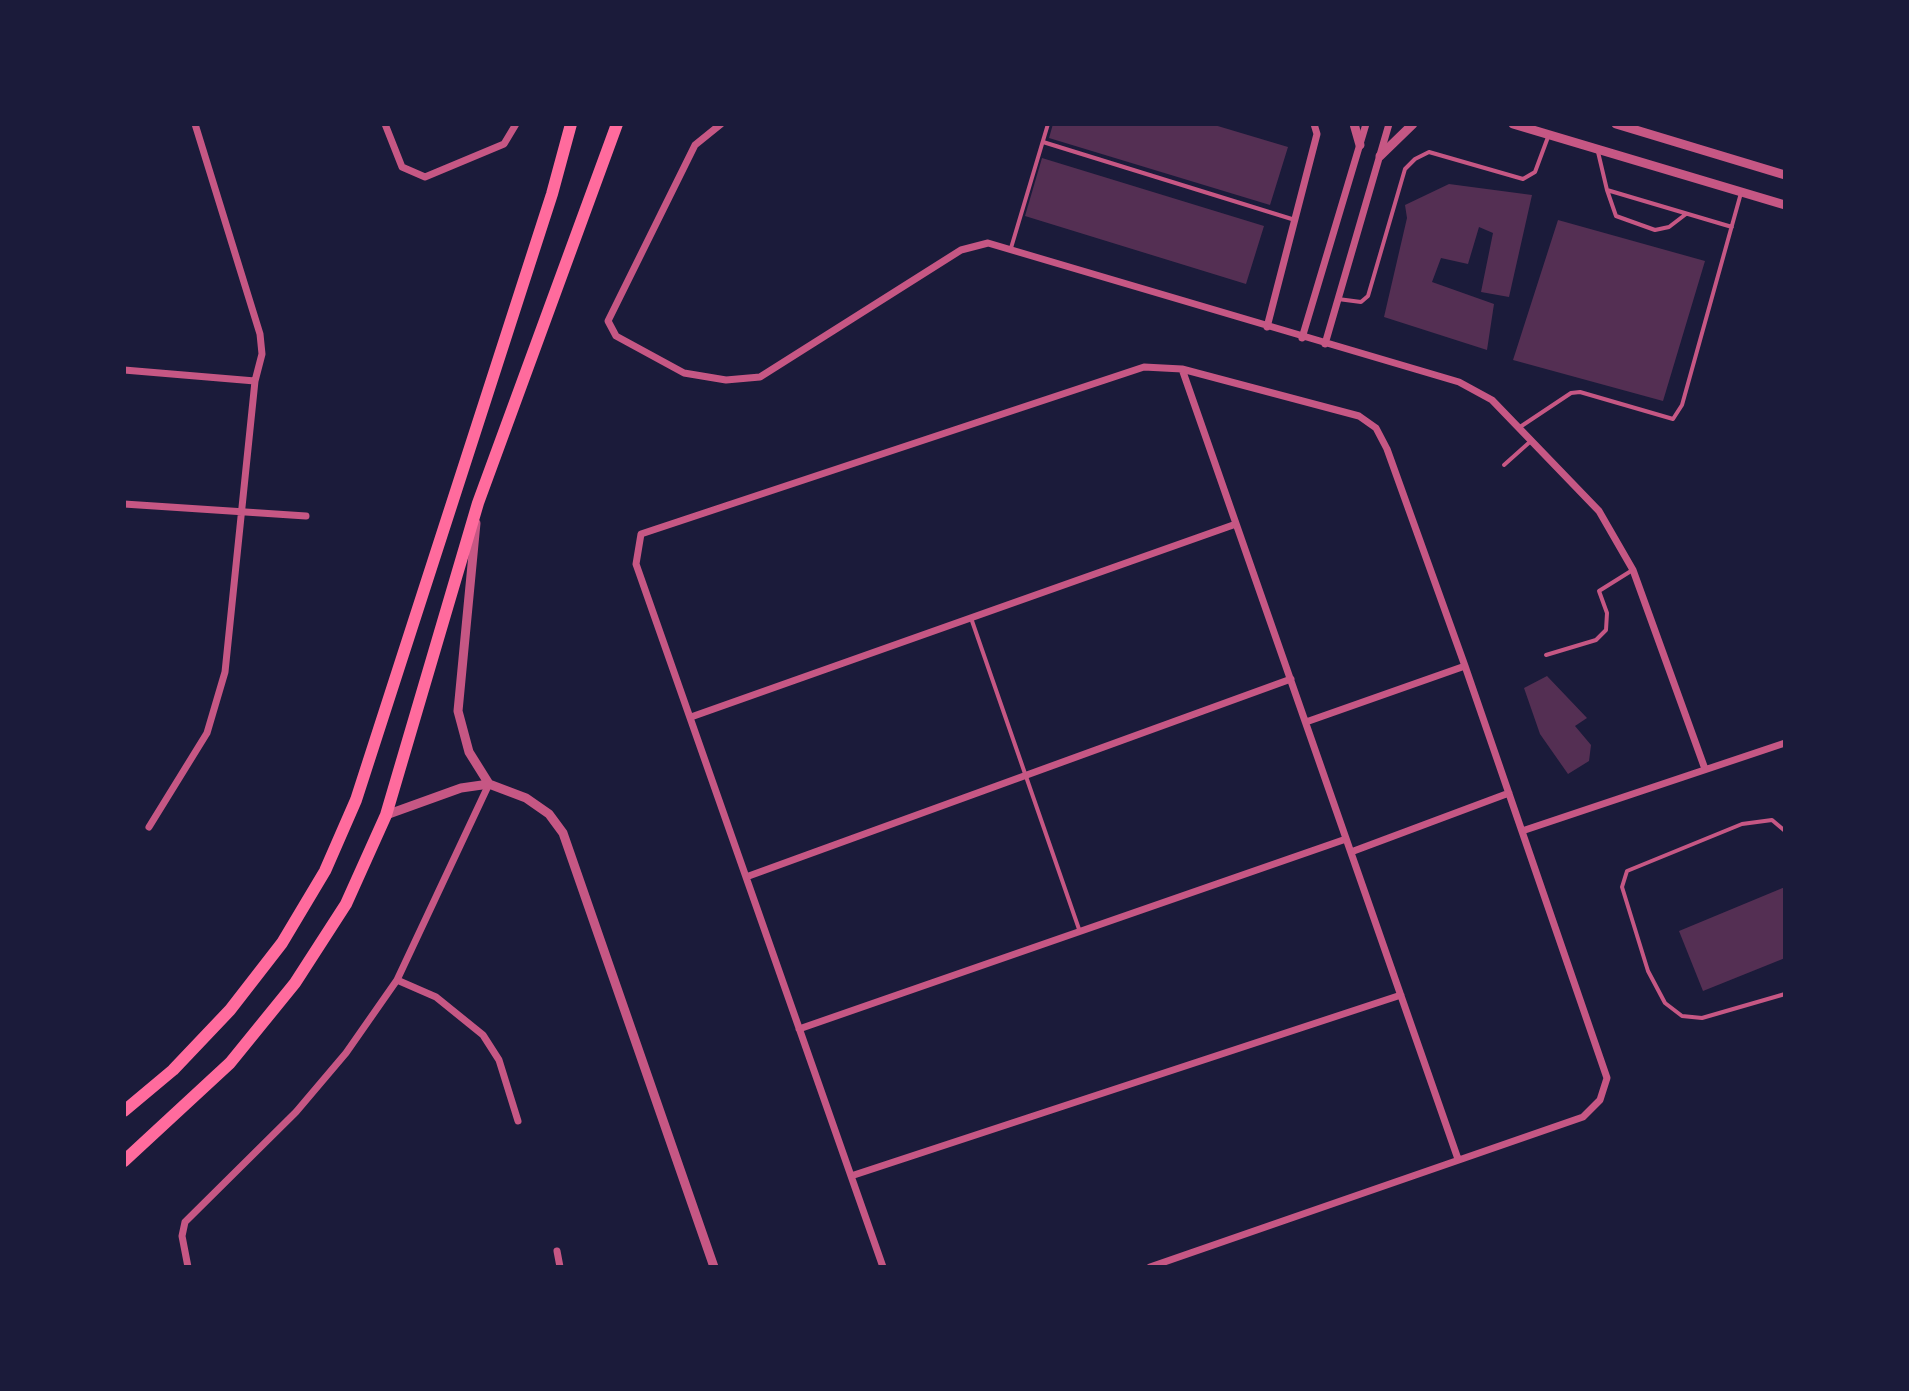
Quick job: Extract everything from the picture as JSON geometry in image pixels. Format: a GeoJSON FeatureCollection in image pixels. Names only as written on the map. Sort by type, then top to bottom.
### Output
{"type":"FeatureCollection","features":[{"type":"Feature","properties":{"kind":"highway"},"geometry":{"type":"LineString","coordinates":[[124,1111],[173,1070],[230,1010],[282,943],[325,871],[356,800],[566,149],[571,124]]}},
{"type":"Feature","properties":{"kind":"highway"},"geometry":{"type":"LineString","coordinates":[[566,149],[580,124]]}},
{"type":"Feature","properties":{"kind":"highway"},"geometry":{"type":"LineString","coordinates":[[124,1161],[230,1063],[295,983],[346,904],[386,815],[478,503],[617,126]]}},
{"type":"Feature","properties":{"kind":"street"},"geometry":{"type":"LineString","coordinates":[[149,827],[207,733],[225,672],[255,381],[262,354],[260,334],[195,124]]}},
{"type":"Feature","properties":{"kind":"street"},"geometry":{"type":"LineString","coordinates":[[385,124],[402,167],[425,177],[504,144],[516,124]]}},
{"type":"Feature","properties":{"kind":"street"},"geometry":{"type":"LineString","coordinates":[[721,124],[695,145],[608,321],[616,336],[684,373],[726,380],[760,377],[961,250],[988,243],[1459,382],[1492,400],[1599,511],[1633,570],[1705,769]]}},
{"type":"Feature","properties":{"kind":"street"},"geometry":{"type":"LineString","coordinates":[[1267,327],[1317,134],[1314,124]]}},
{"type":"Feature","properties":{"kind":"street"},"geometry":{"type":"LineString","coordinates":[[1354,124],[1360,145]]}},
{"type":"Feature","properties":{"kind":"street"},"geometry":{"type":"LineString","coordinates":[[1302,338],[1366,124]]}},
{"type":"Feature","properties":{"kind":"street"},"geometry":{"type":"LineString","coordinates":[[1325,344],[1389,124]]}},
{"type":"Feature","properties":{"kind":"street"},"geometry":{"type":"LineString","coordinates":[[1380,156],[1413,124]]}},
{"type":"Feature","properties":{"kind":"street"},"geometry":{"type":"LineString","coordinates":[[1513,124],[1785,205]]}},
{"type":"Feature","properties":{"kind":"street"},"geometry":{"type":"LineString","coordinates":[[1616,124],[1785,175]]}},
{"type":"Feature","properties":{"kind":"street"},"geometry":{"type":"LineString","coordinates":[[883,1267],[636,564],[641,534],[1144,367],[1182,369],[1359,416],[1376,428],[1387,449],[1465,666],[1607,1078],[1600,1100],[1583,1117],[1150,1267]]}},
{"type":"Feature","properties":{"kind":"street"},"geometry":{"type":"LineString","coordinates":[[1182,369],[1458,1159]]}},
{"type":"Feature","properties":{"kind":"street"},"geometry":{"type":"LineString","coordinates":[[124,370],[255,381]]}},
{"type":"Feature","properties":{"kind":"street"},"geometry":{"type":"LineString","coordinates":[[478,503],[458,711],[469,752],[489,784]]}},
{"type":"Feature","properties":{"kind":"street"},"geometry":{"type":"LineString","coordinates":[[124,504],[306,516]]}},
{"type":"Feature","properties":{"kind":"street"},"geometry":{"type":"LineString","coordinates":[[691,717],[1236,524]]}},
{"type":"Feature","properties":{"kind":"street"},"geometry":{"type":"LineString","coordinates":[[1306,722],[1465,666]]}},
{"type":"Feature","properties":{"kind":"street"},"geometry":{"type":"LineString","coordinates":[[746,877],[1291,679]]}},
{"type":"Feature","properties":{"kind":"street"},"geometry":{"type":"LineString","coordinates":[[1522,831],[1785,743]]}},
{"type":"Feature","properties":{"kind":"street"},"geometry":{"type":"LineString","coordinates":[[188,1267],[182,1236],[185,1222],[296,1112],[346,1053],[397,980],[489,784]]}},
{"type":"Feature","properties":{"kind":"street"},"geometry":{"type":"LineString","coordinates":[[386,815],[461,788],[489,784],[526,798],[549,814],[563,833],[714,1267]]}},
{"type":"Feature","properties":{"kind":"street"},"geometry":{"type":"LineString","coordinates":[[1351,852],[1509,793]]}},
{"type":"Feature","properties":{"kind":"street"},"geometry":{"type":"LineString","coordinates":[[799,1029],[1346,839]]}},
{"type":"Feature","properties":{"kind":"street"},"geometry":{"type":"LineString","coordinates":[[397,980],[436,997],[483,1035],[499,1060],[518,1121]]}},
{"type":"Feature","properties":{"kind":"street"},"geometry":{"type":"LineString","coordinates":[[851,1176],[1401,995]]}},
{"type":"Feature","properties":{"kind":"street"},"geometry":{"type":"LineString","coordinates":[[557,1251],[560,1267]]}},
{"type":"Feature","properties":{"kind":"lane"},"geometry":{"type":"LineString","coordinates":[[1011,249],[1048,124]]}},
{"type":"Feature","properties":{"kind":"lane"},"geometry":{"type":"LineString","coordinates":[[1338,299],[1361,302],[1368,296],[1405,169],[1415,159],[1429,152],[1523,179],[1535,172],[1549,135]]}},
{"type":"Feature","properties":{"kind":"lane"},"geometry":{"type":"LineString","coordinates":[[1043,142],[1295,220]]}},
{"type":"Feature","properties":{"kind":"lane"},"geometry":{"type":"LineString","coordinates":[[1598,150],[1616,216],[1655,230],[1669,227],[1686,214]]}},
{"type":"Feature","properties":{"kind":"lane"},"geometry":{"type":"LineString","coordinates":[[1607,190],[1732,227]]}},
{"type":"Feature","properties":{"kind":"lane"},"geometry":{"type":"LineString","coordinates":[[1520,427],[1571,393],[1580,392],[1673,419],[1682,405],[1742,191]]}},
{"type":"Feature","properties":{"kind":"lane"},"geometry":{"type":"LineString","coordinates":[[1504,465],[1532,439]]}},
{"type":"Feature","properties":{"kind":"lane"},"geometry":{"type":"LineString","coordinates":[[1546,655],[1596,640],[1606,630],[1607,613],[1599,591],[1633,570]]}},
{"type":"Feature","properties":{"kind":"lane"},"geometry":{"type":"LineString","coordinates":[[971,618],[1080,932]]}},
{"type":"Feature","properties":{"kind":"lane"},"geometry":{"type":"LineString","coordinates":[[1785,831],[1772,820],[1742,824],[1627,871],[1622,887],[1648,971],[1665,1003],[1682,1016],[1702,1018],[1785,994]]}},
{"type":"Feature","properties":{"kind":"building"},"geometry":{"type":"Polygon","coordinates":[[[1053,124],[1211,124],[1288,147],[1270,205],[1049,138],[1053,124]]]}},
{"type":"Feature","properties":{"kind":"building"},"geometry":{"type":"Polygon","coordinates":[[[1042,158],[1264,226],[1246,284],[1025,216],[1042,158]]]}},
{"type":"Feature","properties":{"kind":"building"},"geometry":{"type":"Polygon","coordinates":[[[1449,184],[1532,195],[1509,297],[1481,292],[1493,233],[1479,227],[1468,264],[1441,258],[1432,282],[1494,304],[1487,350],[1384,317],[1407,218],[1405,205],[1449,184]]]}},
{"type":"Feature","properties":{"kind":"building"},"geometry":{"type":"Polygon","coordinates":[[[1558,220],[1705,261],[1663,401],[1513,360],[1558,220]]]}},
{"type":"Feature","properties":{"kind":"building"},"geometry":{"type":"Polygon","coordinates":[[[1547,676],[1587,718],[1575,726],[1591,745],[1589,761],[1568,774],[1540,734],[1524,688],[1547,676]]]}},
{"type":"Feature","properties":{"kind":"building"},"geometry":{"type":"Polygon","coordinates":[[[1785,887],[1785,958],[1703,991],[1679,931],[1785,887]]]}}]}
